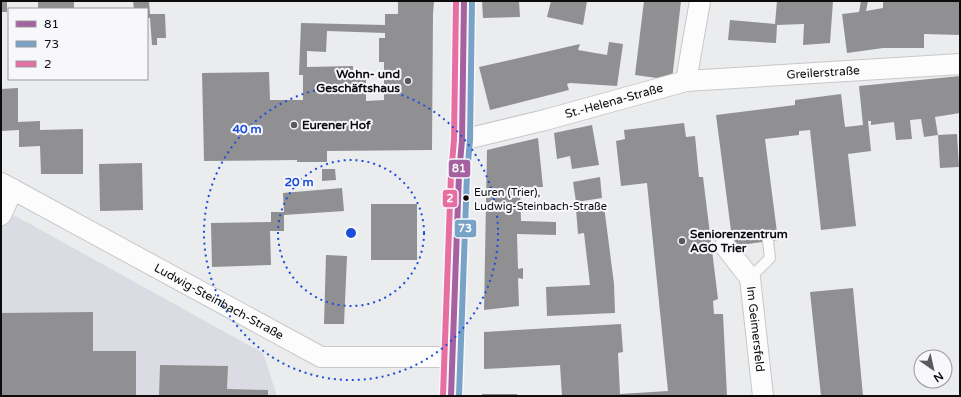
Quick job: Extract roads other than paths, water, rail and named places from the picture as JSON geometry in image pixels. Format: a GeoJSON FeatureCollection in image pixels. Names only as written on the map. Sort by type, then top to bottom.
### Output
{"type":"FeatureCollection","features":[{"type":"Feature","properties":{"kind":"street"},"geometry":{"type":"LineString","coordinates":[[451,396],[459,174],[462,140],[464,1]]}},
{"type":"Feature","properties":{"kind":"street"},"geometry":{"type":"LineString","coordinates":[[686,81],[700,1]]}},
{"type":"Feature","properties":{"kind":"street","name":"Greilerstraße"},"geometry":{"type":"LineString","coordinates":[[686,81],[960,64]]}},
{"type":"Feature","properties":{"kind":"street","name":"St.-Helena-Straße"},"geometry":{"type":"LineString","coordinates":[[462,140],[545,120],[686,81]]}},
{"type":"Feature","properties":{"kind":"street"},"geometry":{"type":"LineString","coordinates":[[1,215],[7,186]]}},
{"type":"Feature","properties":{"kind":"street","name":"Ludwig-Steinbach-Straße"},"geometry":{"type":"LineString","coordinates":[[7,186],[321,357],[453,358]]}},
{"type":"Feature","properties":{"kind":"street","name":"Im Geimersfeld"},"geometry":{"type":"LineString","coordinates":[[725,246],[750,278],[763,396]]}},
{"type":"Feature","properties":{"kind":"lane"},"geometry":{"type":"LineString","coordinates":[[750,278],[770,258],[768,241]]}},
{"type":"Feature","properties":{"kind":"place","name":"Wohn- und Geschäftshaus"},"geometry":{"type":"Point","coordinates":[408,81]}},
{"type":"Feature","properties":{"kind":"place","name":"Eurener Hof"},"geometry":{"type":"Point","coordinates":[294,125]}},
{"type":"Feature","properties":{"kind":"place","name":"Euren (Trier), Ludwig-Steinbach-Straße"},"geometry":{"type":"Point","coordinates":[466,198]}},
{"type":"Feature","properties":{"kind":"place","name":"Seniorenzentrum AGO Trier"},"geometry":{"type":"Point","coordinates":[682,241]}}]}
